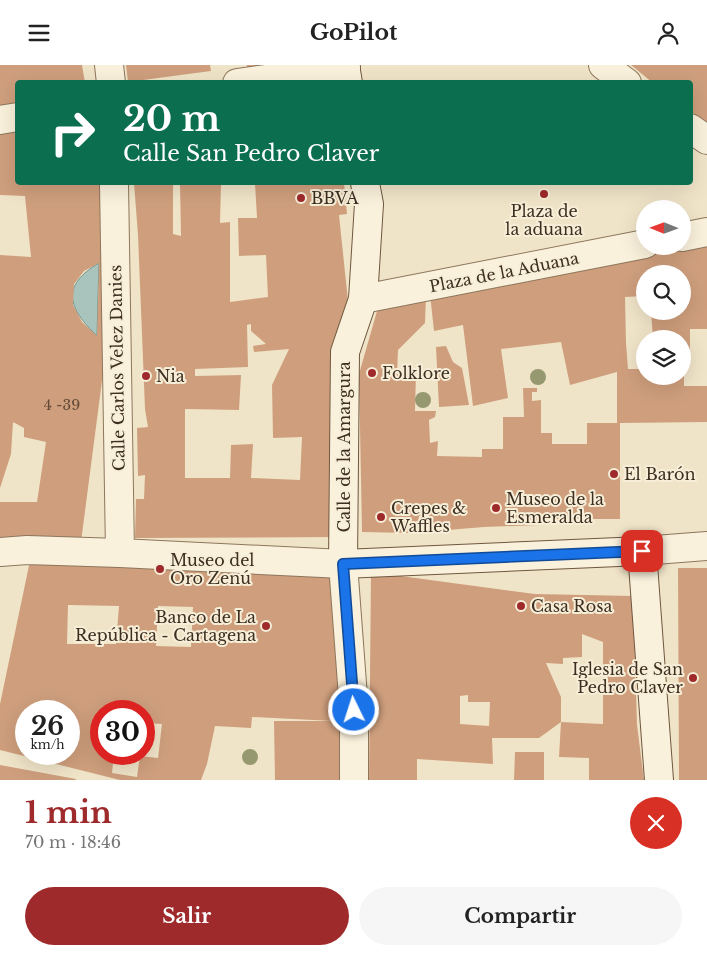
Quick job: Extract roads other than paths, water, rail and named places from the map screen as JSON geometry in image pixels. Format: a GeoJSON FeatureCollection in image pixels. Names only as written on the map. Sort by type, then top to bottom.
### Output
{"type":"FeatureCollection","features":[{"type":"Feature","properties":{"kind":"street"},"geometry":{"type":"LineString","coordinates":[[109,65],[111,80]]}},
{"type":"Feature","properties":{"kind":"street"},"geometry":{"type":"LineString","coordinates":[[603,65],[624,80]]}},
{"type":"Feature","properties":{"kind":"street"},"geometry":{"type":"LineString","coordinates":[[267,80],[346,72]]}},
{"type":"Feature","properties":{"kind":"street"},"geometry":{"type":"LineString","coordinates":[[0,120],[15,118]]}},
{"type":"Feature","properties":{"kind":"street"},"geometry":{"type":"LineString","coordinates":[[693,130],[707,140]]}},
{"type":"Feature","properties":{"kind":"street","name":"Calle Carlos Velez Danies"},"geometry":{"type":"LineString","coordinates":[[114,185],[120,553]]}},
{"type":"Feature","properties":{"kind":"street","name":"Calle de la Amargura"},"geometry":{"type":"LineString","coordinates":[[354,780],[354,710],[343,564],[345,352],[362,299],[369,204],[365,185]]}},
{"type":"Feature","properties":{"kind":"street"},"geometry":{"type":"LineString","coordinates":[[691,235],[707,232]]}},
{"type":"Feature","properties":{"kind":"street","name":"Plaza de la Aduana"},"geometry":{"type":"LineString","coordinates":[[362,299],[636,246]]}},
{"type":"Feature","properties":{"kind":"street"},"geometry":{"type":"LineString","coordinates":[[0,552],[26,550],[120,553],[343,564],[707,547]]}},
{"type":"Feature","properties":{"kind":"street"},"geometry":{"type":"LineString","coordinates":[[642,551],[660,780]]}},
{"type":"Feature","properties":{"kind":"water"},"geometry":{"type":"Polygon","coordinates":[[[99,263],[97,336],[80,316],[72,298],[78,280],[99,263]]]}},
{"type":"Feature","properties":{"kind":"place","name":"Plaza de la aduana"},"geometry":{"type":"Point","coordinates":[544,194]}},
{"type":"Feature","properties":{"kind":"place","name":"BBVA"},"geometry":{"type":"Point","coordinates":[301,198]}},
{"type":"Feature","properties":{"kind":"place","name":"Folklore"},"geometry":{"type":"Point","coordinates":[372,373]}},
{"type":"Feature","properties":{"kind":"place","name":"Nia"},"geometry":{"type":"Point","coordinates":[146,376]}},
{"type":"Feature","properties":{"kind":"place","name":"El Barón"},"geometry":{"type":"Point","coordinates":[614,474]}},
{"type":"Feature","properties":{"kind":"place","name":"Museo de la Esmeralda"},"geometry":{"type":"Point","coordinates":[496,508]}},
{"type":"Feature","properties":{"kind":"place","name":"Crepes & Waffles"},"geometry":{"type":"Point","coordinates":[381,517]}},
{"type":"Feature","properties":{"kind":"place","name":"Museo del Oro Zenú"},"geometry":{"type":"Point","coordinates":[160,569]}},
{"type":"Feature","properties":{"kind":"place","name":"Casa Rosa"},"geometry":{"type":"Point","coordinates":[521,606]}},
{"type":"Feature","properties":{"kind":"place","name":"Banco de La República - Cartagena"},"geometry":{"type":"Point","coordinates":[266,626]}},
{"type":"Feature","properties":{"kind":"place","name":"Iglesia de San Pedro Claver"},"geometry":{"type":"Point","coordinates":[693,678]}}]}
